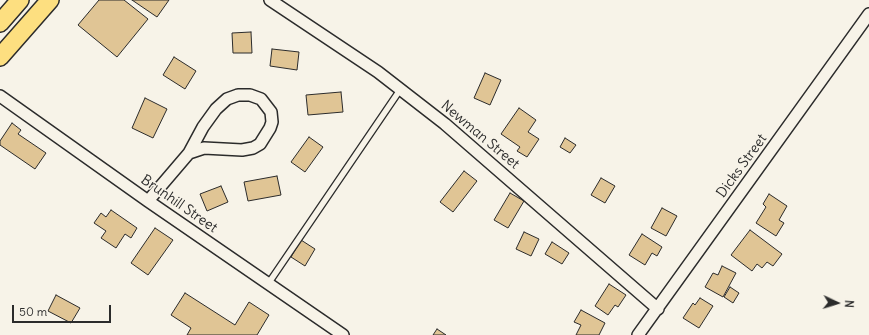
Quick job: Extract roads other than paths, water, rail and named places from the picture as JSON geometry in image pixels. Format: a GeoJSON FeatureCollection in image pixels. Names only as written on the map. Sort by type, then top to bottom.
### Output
{"type":"FeatureCollection","features":[{"type":"Feature","properties":{"kind":"main road"},"geometry":{"type":"LineString","coordinates":[[0,23],[20,0]]}},
{"type":"Feature","properties":{"kind":"main road"},"geometry":{"type":"LineString","coordinates":[[0,57],[50,0]]}},
{"type":"Feature","properties":{"kind":"street","name":"Newman Street"},"geometry":{"type":"LineString","coordinates":[[270,0],[378,72],[444,124],[658,309]]}},
{"type":"Feature","properties":{"kind":"street","name":"Dicks Street"},"geometry":{"type":"LineString","coordinates":[[638,335],[869,14]]}},
{"type":"Feature","properties":{"kind":"street"},"geometry":{"type":"LineString","coordinates":[[148,201],[189,153],[203,127],[216,109],[227,99],[238,95],[250,95],[261,99],[271,112],[272,122],[268,133],[260,144],[253,148],[242,150],[204,148],[189,153]]}},
{"type":"Feature","properties":{"kind":"street","name":"Brunhill Street"},"geometry":{"type":"LineString","coordinates":[[0,96],[268,284],[329,332],[343,335]]}},
{"type":"Feature","properties":{"kind":"lane"},"geometry":{"type":"LineString","coordinates":[[268,284],[400,90]]}}]}
